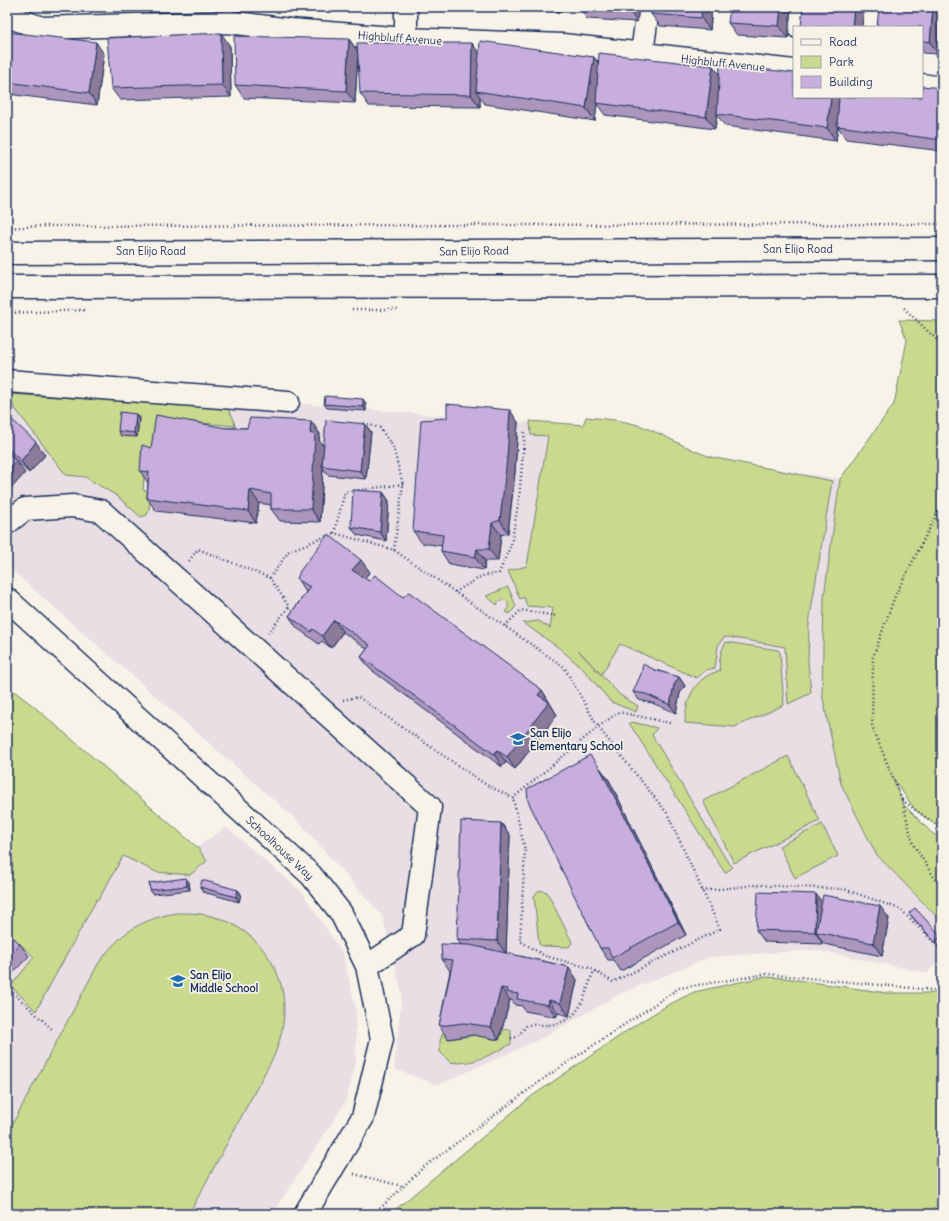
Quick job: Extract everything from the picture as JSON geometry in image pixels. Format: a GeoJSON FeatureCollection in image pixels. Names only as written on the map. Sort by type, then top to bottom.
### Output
{"type":"FeatureCollection","features":[{"type":"Feature","properties":{"kind":"main road"},"geometry":{"type":"LineString","coordinates":[[406,7],[406,40]]}},
{"type":"Feature","properties":{"kind":"main road"},"geometry":{"type":"LineString","coordinates":[[642,54],[648,7]]}},
{"type":"Feature","properties":{"kind":"main road"},"geometry":{"type":"LineString","coordinates":[[798,26],[800,7]]}},
{"type":"Feature","properties":{"kind":"main road","name":"Highbluff Avenue"},"geometry":{"type":"LineString","coordinates":[[7,16],[42,28],[229,22],[290,30],[406,40],[563,45],[793,71]]}},
{"type":"Feature","properties":{"kind":"main road"},"geometry":{"type":"LineString","coordinates":[[923,85],[942,88]]}},
{"type":"Feature","properties":{"kind":"main road","name":"San Elijo Road"},"geometry":{"type":"LineString","coordinates":[[7,253],[942,249]]}},
{"type":"Feature","properties":{"kind":"main road"},"geometry":{"type":"LineString","coordinates":[[7,287],[942,286]]}},
{"type":"Feature","properties":{"kind":"main road"},"geometry":{"type":"LineString","coordinates":[[7,382],[288,402]]}},
{"type":"Feature","properties":{"kind":"main road"},"geometry":{"type":"LineString","coordinates":[[7,523],[25,509],[73,506],[101,511],[430,807],[413,935],[367,966]]}},
{"type":"Feature","properties":{"kind":"main road","name":"Schoolhouse Way"},"geometry":{"type":"LineString","coordinates":[[7,599],[310,875],[341,913],[367,966],[382,1039],[363,1118],[305,1214]]}},
{"type":"Feature","properties":{"kind":"path"},"geometry":{"type":"LineString","coordinates":[[7,228],[42,226],[942,224]]}},
{"type":"Feature","properties":{"kind":"path"},"geometry":{"type":"LineString","coordinates":[[912,308],[904,308],[938,341],[942,348]]}},
{"type":"Feature","properties":{"kind":"path"},"geometry":{"type":"LineString","coordinates":[[360,422],[380,428],[393,447],[403,484],[394,550]]}},
{"type":"Feature","properties":{"kind":"path"},"geometry":{"type":"LineString","coordinates":[[455,592],[482,576],[499,573],[511,545],[516,515],[525,430]]}},
{"type":"Feature","properties":{"kind":"path"},"geometry":{"type":"LineString","coordinates":[[334,533],[345,492],[403,484]]}},
{"type":"Feature","properties":{"kind":"path"},"geometry":{"type":"LineString","coordinates":[[942,504],[895,596],[873,657],[872,726],[902,800],[913,844],[942,890]]}},
{"type":"Feature","properties":{"kind":"path"},"geometry":{"type":"LineString","coordinates":[[270,578],[289,551],[334,533],[394,550],[564,667],[598,727],[667,813],[720,929],[612,982],[594,970],[545,956],[520,942],[525,850],[513,798]]}},
{"type":"Feature","properties":{"kind":"path"},"geometry":{"type":"LineString","coordinates":[[186,566],[198,549],[270,578],[289,607],[265,636]]}},
{"type":"Feature","properties":{"kind":"path"},"geometry":{"type":"LineString","coordinates":[[505,626],[521,610],[557,616]]}},
{"type":"Feature","properties":{"kind":"path"},"geometry":{"type":"LineString","coordinates":[[337,701],[358,697],[485,784],[513,798]]}},
{"type":"Feature","properties":{"kind":"path"},"geometry":{"type":"LineString","coordinates":[[513,798],[598,727],[619,712],[670,723]]}},
{"type":"Feature","properties":{"kind":"path"},"geometry":{"type":"LineString","coordinates":[[902,800],[942,829]]}},
{"type":"Feature","properties":{"kind":"path"},"geometry":{"type":"LineString","coordinates":[[702,891],[755,885],[844,888],[900,909],[942,950]]}},
{"type":"Feature","properties":{"kind":"path"},"geometry":{"type":"LineString","coordinates":[[511,1038],[517,1037],[527,1025],[555,1024],[569,1018],[581,1008],[594,970]]}},
{"type":"Feature","properties":{"kind":"path"},"geometry":{"type":"LineString","coordinates":[[374,1214],[402,1186],[424,1167],[546,1077],[679,988],[767,974],[942,991]]}},
{"type":"Feature","properties":{"kind":"path"},"geometry":{"type":"LineString","coordinates":[[7,987],[53,1030]]}},
{"type":"Feature","properties":{"kind":"path"},"geometry":{"type":"LineString","coordinates":[[333,1167],[376,1181],[402,1186]]}},
{"type":"Feature","properties":{"kind":"shaded area","name":"San Elijo Elementary School"},"geometry":{"type":"Polygon","coordinates":[[[7,379],[660,434],[698,457],[840,479],[824,597],[822,694],[841,784],[876,854],[942,922],[942,957],[927,973],[816,950],[710,957],[622,993],[540,1039],[438,1085],[394,1069],[402,993],[382,916],[299,822],[7,566],[7,379]]]}},
{"type":"Feature","properties":{"kind":"shaded area","name":"San Elijo Middle School"},"geometry":{"type":"Polygon","coordinates":[[[7,698],[195,849],[226,827],[302,892],[343,954],[356,1009],[356,1061],[346,1101],[272,1214],[7,1214],[7,698]]]}},
{"type":"Feature","properties":{"kind":"green space"},"geometry":{"type":"Polygon","coordinates":[[[899,320],[942,321],[942,829],[915,810],[893,778],[904,806],[932,833],[942,839],[942,922],[876,854],[841,784],[822,694],[824,597],[840,479],[894,404],[907,340],[899,320]]]}},
{"type":"Feature","properties":{"kind":"green space"},"geometry":{"type":"Polygon","coordinates":[[[7,394],[226,407],[233,417],[235,426],[159,419],[155,451],[146,451],[143,490],[151,492],[147,515],[141,517],[117,496],[85,477],[66,475],[7,398],[7,394]]]}},
{"type":"Feature","properties":{"kind":"green space"},"geometry":{"type":"Polygon","coordinates":[[[586,417],[621,421],[641,426],[711,457],[832,481],[809,623],[808,662],[811,693],[788,704],[785,647],[728,637],[723,638],[718,646],[715,668],[706,670],[697,678],[620,644],[601,675],[620,695],[638,706],[636,712],[611,702],[583,669],[559,648],[523,623],[539,621],[550,628],[553,608],[527,606],[524,597],[520,599],[508,571],[527,566],[548,436],[531,435],[530,421],[583,425],[586,417]]]}},
{"type":"Feature","properties":{"kind":"green space"},"geometry":{"type":"Polygon","coordinates":[[[508,587],[516,606],[510,614],[506,612],[508,609],[508,602],[504,600],[498,602],[497,605],[486,596],[508,587]]]}},
{"type":"Feature","properties":{"kind":"green space"},"geometry":{"type":"Polygon","coordinates":[[[726,642],[778,650],[780,653],[784,705],[735,727],[685,723],[685,714],[689,698],[693,690],[704,678],[720,671],[720,656],[726,642]]]}},
{"type":"Feature","properties":{"kind":"green space"},"geometry":{"type":"Polygon","coordinates":[[[7,686],[31,704],[197,847],[207,861],[190,875],[156,872],[123,856],[99,899],[97,899],[36,1011],[11,986],[34,957],[7,932],[7,686]]]}},
{"type":"Feature","properties":{"kind":"green space"},"geometry":{"type":"Polygon","coordinates":[[[632,722],[657,728],[652,735],[727,861],[733,867],[725,873],[629,723],[632,722]]]}},
{"type":"Feature","properties":{"kind":"green space"},"geometry":{"type":"Polygon","coordinates":[[[788,756],[820,821],[734,863],[703,801],[788,756]]]}},
{"type":"Feature","properties":{"kind":"green space"},"geometry":{"type":"Polygon","coordinates":[[[822,824],[838,856],[795,878],[779,846],[822,824]]]}},
{"type":"Feature","properties":{"kind":"green space"},"geometry":{"type":"Polygon","coordinates":[[[539,890],[547,892],[572,942],[569,947],[542,946],[539,944],[534,896],[539,890]]]}},
{"type":"Feature","properties":{"kind":"green space"},"geometry":{"type":"Polygon","coordinates":[[[176,913],[192,913],[213,916],[227,921],[250,936],[272,962],[279,977],[283,992],[284,1008],[280,1040],[274,1056],[189,1214],[7,1214],[7,1134],[98,964],[114,944],[131,930],[151,920],[176,913]]]}},
{"type":"Feature","properties":{"kind":"green space"},"geometry":{"type":"Polygon","coordinates":[[[763,977],[784,978],[887,993],[942,993],[942,1214],[390,1214],[532,1096],[640,1022],[668,1005],[694,992],[763,977]]]}},
{"type":"Feature","properties":{"kind":"green space"},"geometry":{"type":"Polygon","coordinates":[[[446,1024],[448,1038],[450,1039],[475,1035],[499,1040],[503,1030],[511,1029],[511,1044],[474,1061],[458,1063],[450,1062],[440,1052],[440,1041],[446,1024]]]}},
{"type":"Feature","properties":{"kind":"building"},"geometry":{"type":"Polygon","coordinates":[[[590,7],[629,7],[629,10],[590,7]]]}},
{"type":"Feature","properties":{"kind":"building"},"geometry":{"type":"Polygon","coordinates":[[[652,7],[702,7],[701,18],[651,14],[652,7]]]}},
{"type":"Feature","properties":{"kind":"building"},"geometry":{"type":"Polygon","coordinates":[[[730,7],[781,7],[779,26],[728,23],[730,7]]]}},
{"type":"Feature","properties":{"kind":"building"},"geometry":{"type":"Polygon","coordinates":[[[803,7],[854,7],[852,26],[801,26],[803,7]]]}},
{"type":"Feature","properties":{"kind":"building"},"geometry":{"type":"Polygon","coordinates":[[[879,7],[933,7],[930,42],[923,41],[923,26],[877,26],[879,7]]]}},
{"type":"Feature","properties":{"kind":"building"},"geometry":{"type":"Polygon","coordinates":[[[7,32],[96,42],[89,93],[7,82],[7,32]]]}},
{"type":"Feature","properties":{"kind":"building"},"geometry":{"type":"Polygon","coordinates":[[[221,33],[222,85],[111,88],[107,38],[221,33]]]}},
{"type":"Feature","properties":{"kind":"building"},"geometry":{"type":"Polygon","coordinates":[[[234,36],[349,39],[346,91],[235,85],[234,36]]]}},
{"type":"Feature","properties":{"kind":"building"},"geometry":{"type":"Polygon","coordinates":[[[480,41],[594,57],[586,108],[476,91],[480,41]]]}},
{"type":"Feature","properties":{"kind":"building"},"geometry":{"type":"Polygon","coordinates":[[[357,43],[472,43],[471,95],[360,93],[357,43]]]}},
{"type":"Feature","properties":{"kind":"building"},"geometry":{"type":"Polygon","coordinates":[[[599,53],[713,66],[706,117],[596,103],[599,53]]]}},
{"type":"Feature","properties":{"kind":"building"},"geometry":{"type":"Polygon","coordinates":[[[720,64],[793,73],[793,98],[831,98],[827,128],[717,114],[720,64]]]}},
{"type":"Feature","properties":{"kind":"building"},"geometry":{"type":"Polygon","coordinates":[[[923,86],[942,88],[942,140],[837,126],[839,98],[923,98],[923,86]]]}},
{"type":"Feature","properties":{"kind":"building"},"geometry":{"type":"Polygon","coordinates":[[[325,396],[363,399],[363,407],[324,404],[325,396]]]}},
{"type":"Feature","properties":{"kind":"building"},"geometry":{"type":"Polygon","coordinates":[[[447,404],[510,410],[507,459],[500,520],[492,523],[489,549],[477,549],[475,557],[441,551],[443,535],[413,531],[421,420],[447,418],[447,404]]]}},
{"type":"Feature","properties":{"kind":"building"},"geometry":{"type":"Polygon","coordinates":[[[120,412],[136,414],[134,433],[118,431],[120,412]]]}},
{"type":"Feature","properties":{"kind":"building"},"geometry":{"type":"Polygon","coordinates":[[[7,415],[36,442],[21,461],[7,448],[7,415]]]}},
{"type":"Feature","properties":{"kind":"building"},"geometry":{"type":"Polygon","coordinates":[[[156,415],[226,428],[247,428],[250,418],[311,421],[310,433],[315,435],[311,509],[271,509],[271,494],[250,490],[248,511],[147,498],[149,472],[140,471],[142,445],[151,448],[156,415]]]}},
{"type":"Feature","properties":{"kind":"building"},"geometry":{"type":"Polygon","coordinates":[[[326,420],[365,424],[360,471],[322,466],[326,420]]]}},
{"type":"Feature","properties":{"kind":"building"},"geometry":{"type":"Polygon","coordinates":[[[7,452],[16,461],[7,471],[7,452]]]}},
{"type":"Feature","properties":{"kind":"building"},"geometry":{"type":"Polygon","coordinates":[[[353,490],[383,492],[380,532],[351,527],[353,490]]]}},
{"type":"Feature","properties":{"kind":"building"},"geometry":{"type":"Polygon","coordinates":[[[328,534],[361,560],[352,570],[369,581],[375,575],[403,597],[409,592],[542,690],[538,695],[549,702],[507,757],[497,750],[494,754],[361,657],[370,645],[334,620],[322,636],[313,629],[311,632],[289,616],[310,587],[297,579],[300,571],[328,534]]]}},
{"type":"Feature","properties":{"kind":"building"},"geometry":{"type":"Polygon","coordinates":[[[643,664],[655,670],[679,677],[674,685],[670,705],[646,694],[633,692],[641,674],[643,664]]]}},
{"type":"Feature","properties":{"kind":"building"},"geometry":{"type":"Polygon","coordinates":[[[590,755],[600,768],[678,922],[612,958],[608,948],[600,948],[528,801],[527,789],[590,755]]]}},
{"type":"Feature","properties":{"kind":"building"},"geometry":{"type":"Polygon","coordinates":[[[461,821],[501,823],[497,941],[457,939],[461,821]]]}},
{"type":"Feature","properties":{"kind":"building"},"geometry":{"type":"Polygon","coordinates":[[[186,878],[187,886],[150,890],[149,883],[186,878]]]}},
{"type":"Feature","properties":{"kind":"building"},"geometry":{"type":"Polygon","coordinates":[[[202,880],[238,890],[236,897],[200,887],[202,880]]]}},
{"type":"Feature","properties":{"kind":"building"},"geometry":{"type":"Polygon","coordinates":[[[758,892],[816,894],[815,932],[756,930],[758,892]]]}},
{"type":"Feature","properties":{"kind":"building"},"geometry":{"type":"Polygon","coordinates":[[[823,895],[880,906],[873,943],[816,932],[823,895]]]}},
{"type":"Feature","properties":{"kind":"building"},"geometry":{"type":"Polygon","coordinates":[[[915,908],[941,936],[935,942],[909,913],[915,908]]]}},
{"type":"Feature","properties":{"kind":"building"},"geometry":{"type":"Polygon","coordinates":[[[7,931],[20,944],[7,958],[7,931]]]}},
{"type":"Feature","properties":{"kind":"building"},"geometry":{"type":"Polygon","coordinates":[[[441,944],[470,945],[569,967],[560,1003],[549,1000],[548,1005],[517,999],[518,994],[506,992],[507,989],[501,988],[491,1027],[464,1023],[439,1026],[453,960],[442,959],[441,944]]]}},
{"type":"Feature","properties":{"kind":"place","name":"San Elijo Elementary School"},"geometry":{"type":"Point","coordinates":[518,739]}},
{"type":"Feature","properties":{"kind":"place","name":"San Elijo Middle School"},"geometry":{"type":"Point","coordinates":[178,981]}}]}
